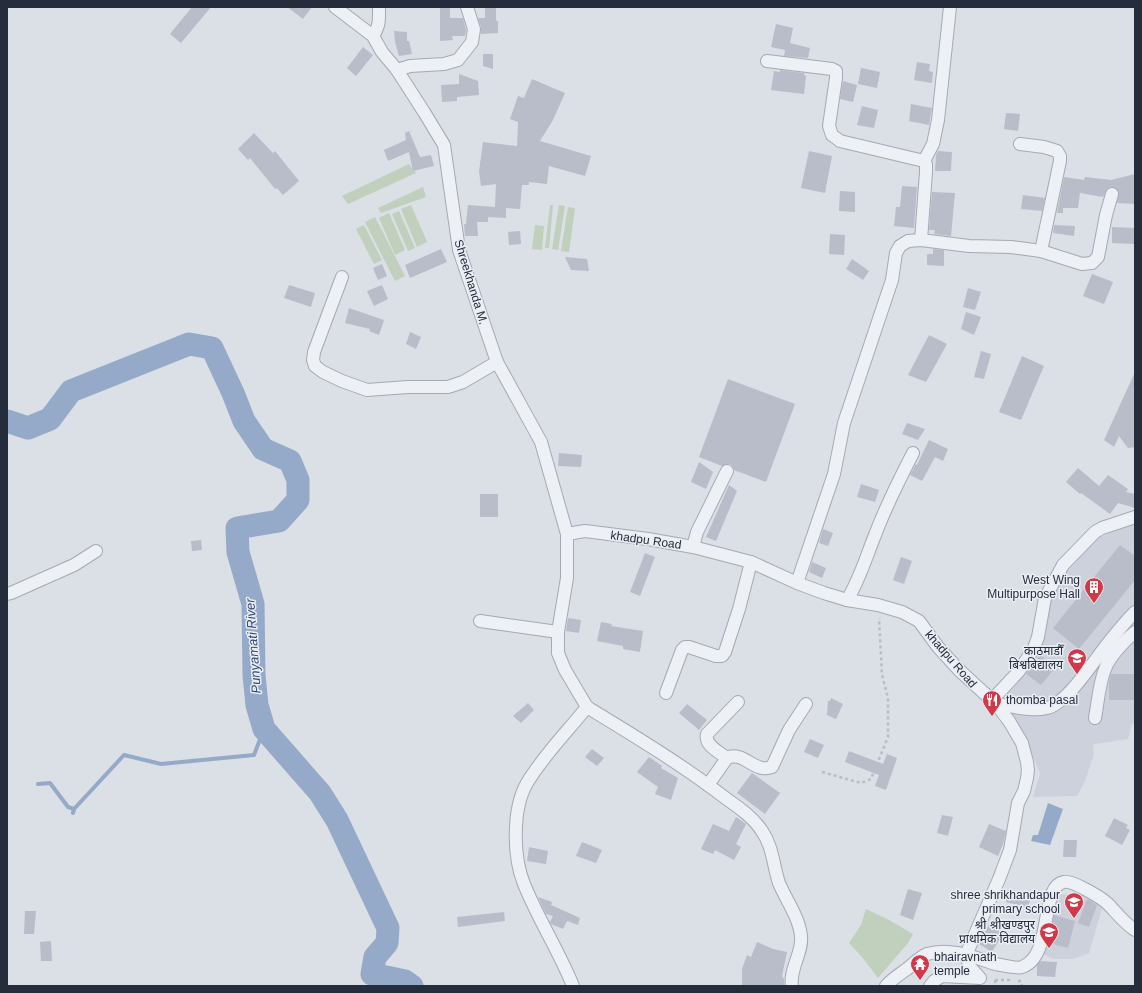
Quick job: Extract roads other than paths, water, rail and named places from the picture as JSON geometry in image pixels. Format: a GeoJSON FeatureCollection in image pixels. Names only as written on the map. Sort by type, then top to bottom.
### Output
{"type":"FeatureCollection","features":[{"type":"Feature","properties":{"kind":"street","name":"Shreekhanda M."},"geometry":{"type":"LineString","coordinates":[[335,7],[373,36],[382,52],[397,70],[444,145],[459,250],[498,362],[542,442],[567,534],[567,578],[558,632],[558,653],[565,670],[587,707]]}},
{"type":"Feature","properties":{"kind":"street"},"geometry":{"type":"LineString","coordinates":[[373,36],[379,27],[380,20],[378,7]]}},
{"type":"Feature","properties":{"kind":"street"},"geometry":{"type":"LineString","coordinates":[[397,70],[410,66],[444,64],[458,60],[472,42],[474,29],[467,7]]}},
{"type":"Feature","properties":{"kind":"street"},"geometry":{"type":"LineString","coordinates":[[921,240],[926,172],[926,164],[924,161],[933,144],[938,120],[950,7]]}},
{"type":"Feature","properties":{"kind":"street"},"geometry":{"type":"LineString","coordinates":[[767,61],[832,69],[836,71],[829,126],[832,135],[840,141],[924,161]]}},
{"type":"Feature","properties":{"kind":"street"},"geometry":{"type":"LineString","coordinates":[[1020,144],[1044,147],[1057,151],[1060,156],[1042,251]]}},
{"type":"Feature","properties":{"kind":"street"},"geometry":{"type":"LineString","coordinates":[[797,583],[834,474],[844,423],[892,280],[896,253],[900,246],[908,241],[921,240],[969,246],[1011,247],[1042,251],[1082,264],[1092,263],[1098,257],[1106,215],[1112,194]]}},
{"type":"Feature","properties":{"kind":"street"},"geometry":{"type":"LineString","coordinates":[[342,277],[314,352],[313,360],[315,366],[323,372],[367,390],[408,387],[448,387],[463,382],[498,362]]}},
{"type":"Feature","properties":{"kind":"street"},"geometry":{"type":"LineString","coordinates":[[848,600],[855,588],[874,536],[893,491],[913,453]]}},
{"type":"Feature","properties":{"kind":"street"},"geometry":{"type":"LineString","coordinates":[[693,547],[698,532],[727,471]]}},
{"type":"Feature","properties":{"kind":"street"},"geometry":{"type":"LineString","coordinates":[[1135,517],[1102,528],[1095,532],[1064,565],[1045,598],[1038,637],[1034,648],[1019,671],[994,702],[1034,709],[1043,709],[1054,706],[1075,685],[1135,612]]}},
{"type":"Feature","properties":{"kind":"street","name":"khadpu Road"},"geometry":{"type":"LineString","coordinates":[[567,534],[586,531],[648,539],[693,547],[751,562],[797,583],[848,600],[878,605],[902,612],[919,621],[938,646],[979,690],[994,702],[1009,721],[1022,743],[1026,757],[1028,774],[1024,791],[1018,803],[1007,857],[966,955]]}},
{"type":"Feature","properties":{"kind":"street"},"geometry":{"type":"LineString","coordinates":[[7,594],[74,565],[96,551]]}},
{"type":"Feature","properties":{"kind":"street"},"geometry":{"type":"LineString","coordinates":[[666,693],[682,650],[685,647],[716,656],[722,656],[725,652],[739,609],[751,562]]}},
{"type":"Feature","properties":{"kind":"street"},"geometry":{"type":"LineString","coordinates":[[480,621],[558,632]]}},
{"type":"Feature","properties":{"kind":"street"},"geometry":{"type":"LineString","coordinates":[[1095,718],[1105,668],[1114,654],[1135,632]]}},
{"type":"Feature","properties":{"kind":"street"},"geometry":{"type":"LineString","coordinates":[[726,758],[708,743],[706,738],[707,734],[738,702]]}},
{"type":"Feature","properties":{"kind":"street"},"geometry":{"type":"LineString","coordinates":[[708,785],[726,758],[731,756],[737,756],[762,769],[772,767],[789,730],[806,704]]}},
{"type":"Feature","properties":{"kind":"street"},"geometry":{"type":"LineString","coordinates":[[573,986],[523,883],[517,854],[515,826],[519,803],[526,785],[541,763],[587,707],[708,785],[753,819],[762,831],[770,846],[778,882],[799,926],[801,937],[799,951],[791,979],[792,986]]}},
{"type":"Feature","properties":{"kind":"street"},"geometry":{"type":"LineString","coordinates":[[886,986],[926,954],[951,952],[1000,965],[1021,968],[1032,961],[1038,953],[1052,894],[1060,883],[1072,883],[1102,900],[1122,920],[1135,930]]}},
{"type":"Feature","properties":{"kind":"street"},"geometry":{"type":"LineString","coordinates":[[930,986],[934,981],[942,976],[980,978],[970,967],[966,955]]}},
{"type":"Feature","properties":{"kind":"water"},"geometry":{"type":"Polygon","coordinates":[[[1048,803],[1063,809],[1050,845],[1031,841],[1033,835],[1038,835],[1048,803]]]}},
{"type":"Feature","properties":{"kind":"waterway","name":"Punyamati River"},"geometry":{"type":"LineString","coordinates":[[7,421],[28,428],[50,419],[71,391],[189,344],[212,348],[244,421],[263,449],[290,461],[298,480],[298,500],[279,521],[237,528],[238,552],[253,604],[254,675],[257,705],[264,729],[320,793],[337,820],[388,928],[387,943],[375,957],[372,974],[405,981],[412,986]]}},
{"type":"Feature","properties":{"kind":"waterway"},"geometry":{"type":"LineString","coordinates":[[73,813],[74,809],[124,755],[161,764],[254,755],[264,729]]}},
{"type":"Feature","properties":{"kind":"waterway"},"geometry":{"type":"LineString","coordinates":[[38,784],[50,783],[68,807],[74,809]]}},
{"type":"Feature","properties":{"kind":"place","name":"West Wing Multipurpose Hall"},"geometry":{"type":"Point","coordinates":[1094,604]}},
{"type":"Feature","properties":{"kind":"place","name":"काठमाडौँ बिश्वबिद्यालय"},"geometry":{"type":"Point","coordinates":[1077,675]}},
{"type":"Feature","properties":{"kind":"place","name":"thomba pasal"},"geometry":{"type":"Point","coordinates":[992,717]}},
{"type":"Feature","properties":{"kind":"place","name":"shree shrikhandapur primary school"},"geometry":{"type":"Point","coordinates":[1074,919]}},
{"type":"Feature","properties":{"kind":"place","name":"श्री श्रीखण्डपुर प्राथमिक विद्यालय"},"geometry":{"type":"Point","coordinates":[1049,949]}},
{"type":"Feature","properties":{"kind":"place","name":"bhairavnath temple"},"geometry":{"type":"Point","coordinates":[920,981]}}]}
